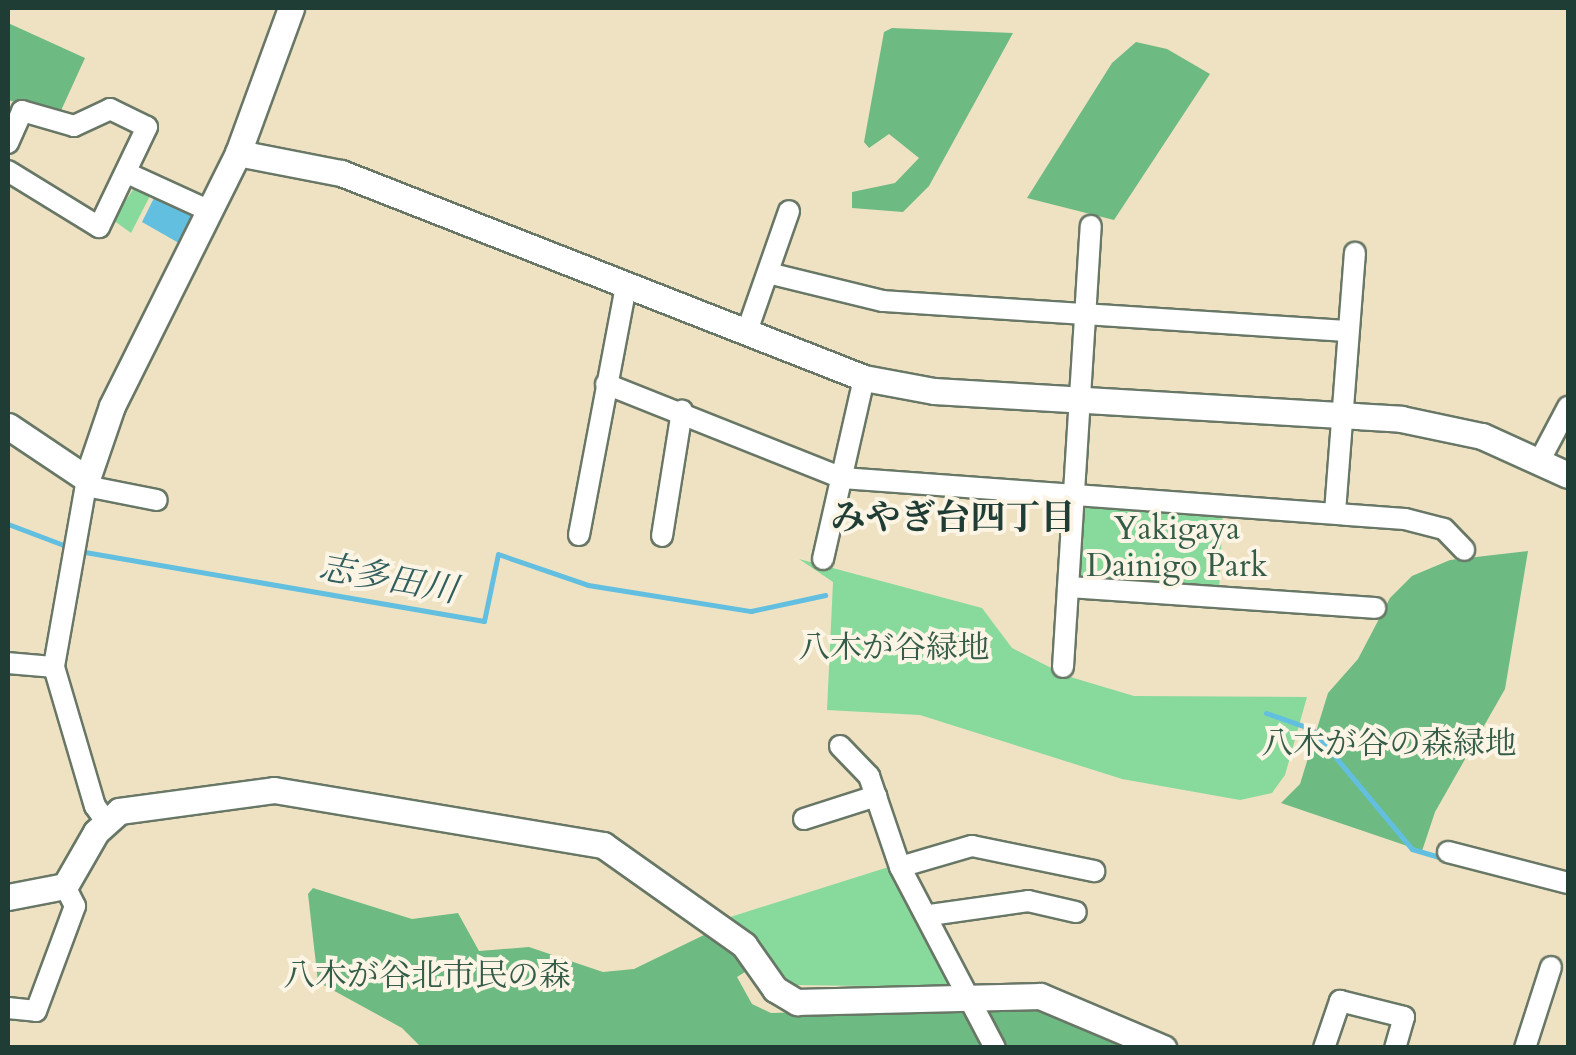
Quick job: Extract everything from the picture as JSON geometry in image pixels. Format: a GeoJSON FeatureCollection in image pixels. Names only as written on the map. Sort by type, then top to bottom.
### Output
{"type":"FeatureCollection","features":[{"type":"Feature","properties":{"kind":"street"},"geometry":{"type":"LineString","coordinates":[[105,820],[95,806],[54,667],[86,482],[112,406],[238,153],[291,8]]}},
{"type":"Feature","properties":{"kind":"street"},"geometry":{"type":"LineString","coordinates":[[8,143],[22,110],[74,126],[110,109],[148,127],[99,227],[8,170]]}},
{"type":"Feature","properties":{"kind":"street"},"geometry":{"type":"LineString","coordinates":[[238,153],[341,173],[864,378],[934,390],[1447,426],[1541,458],[1568,475]]}},
{"type":"Feature","properties":{"kind":"street"},"geometry":{"type":"LineString","coordinates":[[127,173],[208,210]]}},
{"type":"Feature","properties":{"kind":"street"},"geometry":{"type":"LineString","coordinates":[[746,334],[789,211]]}},
{"type":"Feature","properties":{"kind":"street"},"geometry":{"type":"LineString","coordinates":[[1063,667],[1091,226]]}},
{"type":"Feature","properties":{"kind":"street"},"geometry":{"type":"LineString","coordinates":[[1335,512],[1355,253]]}},
{"type":"Feature","properties":{"kind":"street"},"geometry":{"type":"LineString","coordinates":[[768,273],[883,301],[1348,331]]}},
{"type":"Feature","properties":{"kind":"street"},"geometry":{"type":"LineString","coordinates":[[579,536],[626,286]]}},
{"type":"Feature","properties":{"kind":"street"},"geometry":{"type":"LineString","coordinates":[[823,558],[864,378]]}},
{"type":"Feature","properties":{"kind":"street"},"geometry":{"type":"LineString","coordinates":[[606,384],[682,411],[842,478],[1335,512],[1444,529],[1464,550]]}},
{"type":"Feature","properties":{"kind":"street"},"geometry":{"type":"LineString","coordinates":[[1541,458],[1568,407]]}},
{"type":"Feature","properties":{"kind":"street"},"geometry":{"type":"LineString","coordinates":[[662,536],[682,411]]}},
{"type":"Feature","properties":{"kind":"street"},"geometry":{"type":"LineString","coordinates":[[8,426],[86,482],[157,500]]}},
{"type":"Feature","properties":{"kind":"street"},"geometry":{"type":"LineString","coordinates":[[1068,587],[1375,608]]}},
{"type":"Feature","properties":{"kind":"street"},"geometry":{"type":"LineString","coordinates":[[8,663],[54,667]]}},
{"type":"Feature","properties":{"kind":"street"},"geometry":{"type":"LineString","coordinates":[[840,746],[863,767],[900,866],[930,915],[995,1048]]}},
{"type":"Feature","properties":{"kind":"street"},"geometry":{"type":"LineString","coordinates":[[8,897],[65,886],[105,820],[140,806],[274,790],[582,840],[618,855],[744,945],[784,998],[1054,999],[1163,1048]]}},
{"type":"Feature","properties":{"kind":"street"},"geometry":{"type":"LineString","coordinates":[[804,819],[876,796]]}},
{"type":"Feature","properties":{"kind":"street"},"geometry":{"type":"LineString","coordinates":[[900,866],[972,846],[1094,870]]}},
{"type":"Feature","properties":{"kind":"street"},"geometry":{"type":"LineString","coordinates":[[1448,852],[1568,883]]}},
{"type":"Feature","properties":{"kind":"street"},"geometry":{"type":"LineString","coordinates":[[8,1008],[36,1012],[75,906],[65,886]]}},
{"type":"Feature","properties":{"kind":"street"},"geometry":{"type":"LineString","coordinates":[[930,915],[1028,902],[1076,912]]}},
{"type":"Feature","properties":{"kind":"street"},"geometry":{"type":"LineString","coordinates":[[1526,1048],[1551,967]]}},
{"type":"Feature","properties":{"kind":"street"},"geometry":{"type":"LineString","coordinates":[[1324,1048],[1340,1001],[1404,1017],[1395,1048]]}},
{"type":"Feature","properties":{"kind":"green space"},"geometry":{"type":"Polygon","coordinates":[[[8,23],[85,58],[59,115],[8,100],[8,23]]]}},
{"type":"Feature","properties":{"kind":"green space"},"geometry":{"type":"Polygon","coordinates":[[[892,28],[1013,33],[929,186],[903,212],[852,208],[852,192],[895,183],[919,158],[889,134],[869,148],[864,142],[884,32],[892,28]]]}},
{"type":"Feature","properties":{"kind":"green space"},"geometry":{"type":"Polygon","coordinates":[[[1136,42],[1167,49],[1210,74],[1114,220],[1027,198],[1112,63],[1136,42]]]}},
{"type":"Feature","properties":{"kind":"green space"},"geometry":{"type":"Polygon","coordinates":[[[136,185],[152,192],[131,233],[113,220],[136,185]]]}},
{"type":"Feature","properties":{"kind":"green space","name":"Yakigaya Dainigo Park"},"geometry":{"type":"Polygon","coordinates":[[[1084,503],[1223,511],[1219,592],[1074,577],[1077,507],[1084,503]]]}},
{"type":"Feature","properties":{"kind":"green space","name":"八木が谷の森緑地"},"geometry":{"type":"Polygon","coordinates":[[[1528,551],[1505,689],[1435,812],[1422,851],[1281,803],[1300,784],[1328,693],[1358,659],[1390,598],[1412,576],[1450,560],[1528,551]]]}},
{"type":"Feature","properties":{"kind":"green space","name":"八木が谷緑地"},"geometry":{"type":"Polygon","coordinates":[[[799,559],[982,608],[1012,648],[1067,676],[1134,696],[1307,697],[1285,775],[1272,793],[1240,800],[1122,779],[920,715],[827,710],[833,582],[799,559]]]}},
{"type":"Feature","properties":{"kind":"green space"},"geometry":{"type":"Polygon","coordinates":[[[895,865],[951,974],[947,987],[792,985],[762,949],[724,919],[895,865]]]}},
{"type":"Feature","properties":{"kind":"green space","name":"八木が谷北市民の森"},"geometry":{"type":"Polygon","coordinates":[[[313,888],[412,919],[458,913],[479,951],[529,947],[603,972],[634,969],[704,935],[735,955],[745,972],[737,977],[752,1004],[771,1013],[1030,1006],[1140,1047],[421,1047],[402,1028],[318,982],[308,894],[313,888]]]}},
{"type":"Feature","properties":{"kind":"water"},"geometry":{"type":"Polygon","coordinates":[[[156,194],[191,212],[195,226],[184,246],[142,222],[156,194]]]}},
{"type":"Feature","properties":{"kind":"waterway","name":"志多田川"},"geometry":{"type":"LineString","coordinates":[[8,524],[69,547]]}},
{"type":"Feature","properties":{"kind":"waterway","name":"志多田川"},"geometry":{"type":"LineString","coordinates":[[79,551],[484,621],[498,554],[588,585],[751,611],[825,595]]}},
{"type":"Feature","properties":{"kind":"waterway","name":"志多田川"},"geometry":{"type":"LineString","coordinates":[[1266,713],[1312,729],[1412,849],[1483,870]]}},
{"type":"Feature","properties":{"kind":"district","name":"みやぎ台四丁目"},"geometry":{"type":"Point","coordinates":[953,518]}}]}
